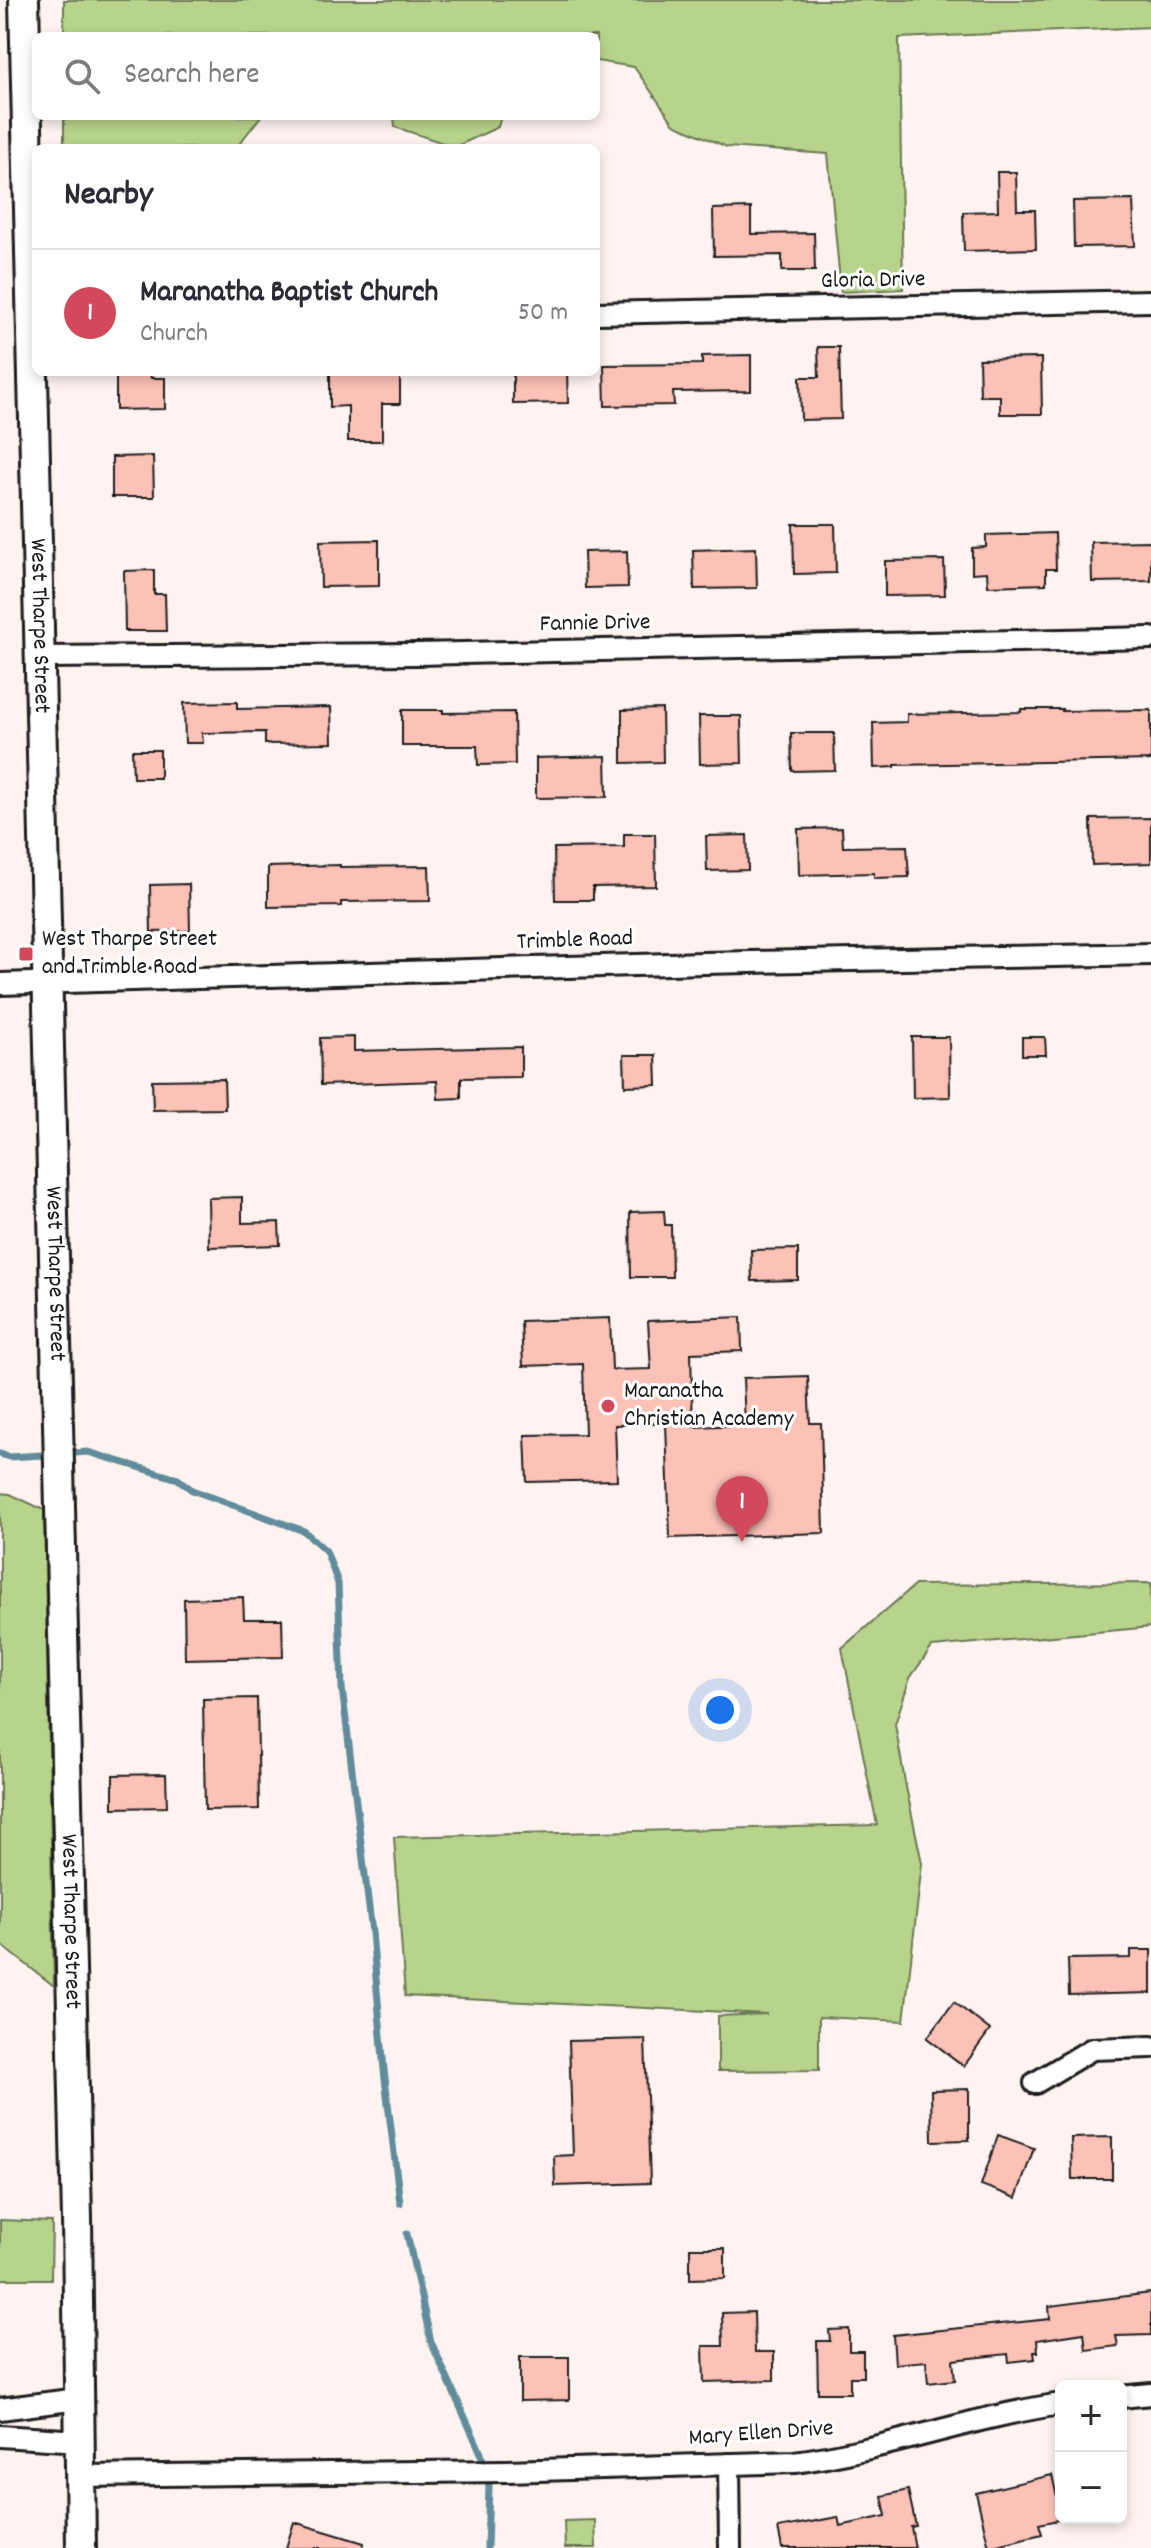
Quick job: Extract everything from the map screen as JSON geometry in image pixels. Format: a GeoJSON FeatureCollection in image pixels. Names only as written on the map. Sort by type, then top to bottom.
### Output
{"type":"FeatureCollection","features":[{"type":"Feature","properties":{"kind":"main road","name":"West Tharpe Street"},"geometry":{"type":"LineString","coordinates":[[24,0],[32,254]]}},
{"type":"Feature","properties":{"kind":"main road","name":"West Tharpe Street"},"geometry":{"type":"LineString","coordinates":[[35,376],[46,982],[76,2156],[81,2548]]}},
{"type":"Feature","properties":{"kind":"street","name":"Gloria Drive"},"geometry":{"type":"LineString","coordinates":[[600,313],[1151,301]]}},
{"type":"Feature","properties":{"kind":"street","name":"Fannie Drive"},"geometry":{"type":"LineString","coordinates":[[40,657],[417,654],[1151,638]]}},
{"type":"Feature","properties":{"kind":"street","name":"Trimble Road"},"geometry":{"type":"LineString","coordinates":[[0,984],[689,963],[1151,954]]}},
{"type":"Feature","properties":{"kind":"street"},"geometry":{"type":"LineString","coordinates":[[1035,2083],[1092,2049],[1151,2047]]}},
{"type":"Feature","properties":{"kind":"street"},"geometry":{"type":"LineString","coordinates":[[1127,2396],[1151,2394]]}},
{"type":"Feature","properties":{"kind":"street"},"geometry":{"type":"LineString","coordinates":[[0,2409],[78,2399]]}},
{"type":"Feature","properties":{"kind":"street","name":"Mary Ellen Drive"},"geometry":{"type":"LineString","coordinates":[[81,2476],[507,2471],[795,2462],[834,2457],[1017,2410],[1055,2405]]}},
{"type":"Feature","properties":{"kind":"street"},"geometry":{"type":"LineString","coordinates":[[0,2436],[80,2441]]}},
{"type":"Feature","properties":{"kind":"street"},"geometry":{"type":"LineString","coordinates":[[729,2464],[730,2548]]}},
{"type":"Feature","properties":{"kind":"green space"},"geometry":{"type":"Polygon","coordinates":[[[64,0],[1151,0],[1151,27],[899,38],[903,289],[841,292],[828,154],[727,147],[674,124],[634,67],[600,62],[600,32],[64,32],[64,0]]]}},
{"type":"Feature","properties":{"kind":"green space"},"geometry":{"type":"Polygon","coordinates":[[[64,120],[258,120],[239,144],[64,144],[64,120]]]}},
{"type":"Feature","properties":{"kind":"green space"},"geometry":{"type":"Polygon","coordinates":[[[394,120],[500,120],[498,127],[461,144],[446,144],[395,127],[394,120]]]}},
{"type":"Feature","properties":{"kind":"green space"},"geometry":{"type":"Polygon","coordinates":[[[0,1493],[10,1494],[44,1510],[54,1986],[0,1944],[0,1493]]]}},
{"type":"Feature","properties":{"kind":"green space"},"geometry":{"type":"Polygon","coordinates":[[[1151,1583],[1151,1627],[932,1647],[910,1678],[895,1724],[922,1863],[904,2021],[819,2017],[819,2070],[718,2071],[718,2016],[767,2014],[405,1996],[394,1837],[877,1825],[842,1648],[915,1585],[1151,1583]]]}},
{"type":"Feature","properties":{"kind":"green space"},"geometry":{"type":"Polygon","coordinates":[[[0,2220],[52,2222],[51,2279],[0,2279],[0,2220]]]}},
{"type":"Feature","properties":{"kind":"green space"},"geometry":{"type":"Polygon","coordinates":[[[595,2520],[596,2548],[565,2548],[564,2521],[595,2520]]]}},
{"type":"Feature","properties":{"kind":"building"},"geometry":{"type":"Polygon","coordinates":[[[997,172],[1016,172],[1017,210],[1035,210],[1036,249],[964,251],[963,212],[998,211],[997,172]]]}},
{"type":"Feature","properties":{"kind":"building"},"geometry":{"type":"Polygon","coordinates":[[[1133,200],[1135,246],[1074,247],[1073,201],[1133,200]]]}},
{"type":"Feature","properties":{"kind":"building"},"geometry":{"type":"Polygon","coordinates":[[[751,208],[751,234],[814,233],[815,271],[782,271],[782,255],[714,256],[713,209],[751,208]]]}},
{"type":"Feature","properties":{"kind":"building"},"geometry":{"type":"Polygon","coordinates":[[[818,347],[839,347],[841,419],[801,420],[800,377],[819,377],[818,347]]]}},
{"type":"Feature","properties":{"kind":"building"},"geometry":{"type":"Polygon","coordinates":[[[751,355],[751,391],[673,392],[674,405],[605,406],[604,365],[702,364],[702,356],[751,355]]]}},
{"type":"Feature","properties":{"kind":"building"},"geometry":{"type":"Polygon","coordinates":[[[1041,358],[1042,414],[1000,414],[1000,396],[980,396],[979,359],[1041,358]]]}},
{"type":"Feature","properties":{"kind":"building"},"geometry":{"type":"Polygon","coordinates":[[[116,376],[165,378],[165,409],[116,410],[116,376]]]}},
{"type":"Feature","properties":{"kind":"building"},"geometry":{"type":"Polygon","coordinates":[[[330,376],[400,376],[400,404],[382,404],[382,441],[348,441],[348,406],[330,407],[330,376]]]}},
{"type":"Feature","properties":{"kind":"building"},"geometry":{"type":"Polygon","coordinates":[[[513,376],[567,376],[568,403],[513,404],[513,376]]]}},
{"type":"Feature","properties":{"kind":"building"},"geometry":{"type":"Polygon","coordinates":[[[153,456],[154,497],[112,497],[112,457],[153,456]]]}},
{"type":"Feature","properties":{"kind":"building"},"geometry":{"type":"Polygon","coordinates":[[[793,524],[835,524],[836,573],[794,574],[793,524]]]}},
{"type":"Feature","properties":{"kind":"building"},"geometry":{"type":"Polygon","coordinates":[[[1055,533],[1056,569],[1046,569],[1046,584],[988,586],[987,572],[972,573],[972,548],[986,547],[986,535],[1055,533]]]}},
{"type":"Feature","properties":{"kind":"building"},"geometry":{"type":"Polygon","coordinates":[[[379,540],[379,586],[321,587],[320,541],[379,540]]]}},
{"type":"Feature","properties":{"kind":"building"},"geometry":{"type":"Polygon","coordinates":[[[1151,541],[1151,581],[1092,582],[1091,542],[1151,541]]]}},
{"type":"Feature","properties":{"kind":"building"},"geometry":{"type":"Polygon","coordinates":[[[756,548],[757,588],[694,589],[693,550],[756,548]]]}},
{"type":"Feature","properties":{"kind":"building"},"geometry":{"type":"Polygon","coordinates":[[[627,551],[628,587],[585,588],[584,552],[627,551]]]}},
{"type":"Feature","properties":{"kind":"building"},"geometry":{"type":"Polygon","coordinates":[[[944,560],[945,595],[885,596],[885,561],[944,560]]]}},
{"type":"Feature","properties":{"kind":"building"},"geometry":{"type":"Polygon","coordinates":[[[154,570],[154,594],[165,594],[166,631],[125,631],[124,571],[154,570]]]}},
{"type":"Feature","properties":{"kind":"building"},"geometry":{"type":"Polygon","coordinates":[[[237,702],[237,709],[331,707],[332,743],[265,744],[265,732],[202,733],[203,743],[185,743],[184,703],[237,702]]]}},
{"type":"Feature","properties":{"kind":"building"},"geometry":{"type":"Polygon","coordinates":[[[662,709],[663,762],[622,763],[622,710],[662,709]]]}},
{"type":"Feature","properties":{"kind":"building"},"geometry":{"type":"Polygon","coordinates":[[[1021,709],[1151,710],[1151,760],[874,768],[873,723],[907,722],[907,714],[1021,712],[1021,709]]]}},
{"type":"Feature","properties":{"kind":"building"},"geometry":{"type":"Polygon","coordinates":[[[402,710],[514,712],[515,764],[478,765],[477,746],[402,746],[402,710]]]}},
{"type":"Feature","properties":{"kind":"building"},"geometry":{"type":"Polygon","coordinates":[[[699,716],[741,716],[742,763],[700,764],[699,716]]]}},
{"type":"Feature","properties":{"kind":"building"},"geometry":{"type":"Polygon","coordinates":[[[791,733],[834,733],[835,770],[792,771],[791,733]]]}},
{"type":"Feature","properties":{"kind":"building"},"geometry":{"type":"Polygon","coordinates":[[[132,750],[160,750],[160,778],[133,778],[132,750]]]}},
{"type":"Feature","properties":{"kind":"building"},"geometry":{"type":"Polygon","coordinates":[[[606,756],[607,797],[536,798],[536,758],[606,756]]]}},
{"type":"Feature","properties":{"kind":"building"},"geometry":{"type":"Polygon","coordinates":[[[1151,818],[1151,863],[1092,865],[1091,819],[1151,818]]]}},
{"type":"Feature","properties":{"kind":"building"},"geometry":{"type":"Polygon","coordinates":[[[842,828],[843,847],[907,846],[909,877],[874,878],[874,873],[799,875],[798,829],[842,828]]]}},
{"type":"Feature","properties":{"kind":"building"},"geometry":{"type":"Polygon","coordinates":[[[624,834],[655,834],[656,886],[593,887],[593,900],[555,900],[554,848],[624,847],[624,834]]]}},
{"type":"Feature","properties":{"kind":"building"},"geometry":{"type":"Polygon","coordinates":[[[747,835],[748,870],[707,871],[706,836],[747,835]]]}},
{"type":"Feature","properties":{"kind":"building"},"geometry":{"type":"Polygon","coordinates":[[[429,866],[430,901],[268,907],[268,867],[429,866]]]}},
{"type":"Feature","properties":{"kind":"building"},"geometry":{"type":"Polygon","coordinates":[[[189,884],[190,931],[151,932],[150,885],[189,884]]]}},
{"type":"Feature","properties":{"kind":"building"},"geometry":{"type":"Polygon","coordinates":[[[354,1037],[354,1051],[521,1047],[521,1077],[461,1078],[461,1098],[438,1099],[437,1081],[321,1085],[320,1038],[354,1037]]]}},
{"type":"Feature","properties":{"kind":"building"},"geometry":{"type":"Polygon","coordinates":[[[912,1037],[949,1037],[950,1097],[913,1098],[912,1037]]]}},
{"type":"Feature","properties":{"kind":"building"},"geometry":{"type":"Polygon","coordinates":[[[1022,1037],[1045,1037],[1046,1055],[1022,1055],[1022,1037]]]}},
{"type":"Feature","properties":{"kind":"building"},"geometry":{"type":"Polygon","coordinates":[[[624,1055],[656,1055],[657,1085],[625,1086],[624,1055]]]}},
{"type":"Feature","properties":{"kind":"building"},"geometry":{"type":"Polygon","coordinates":[[[224,1079],[225,1109],[153,1110],[152,1080],[224,1079]]]}},
{"type":"Feature","properties":{"kind":"building"},"geometry":{"type":"Polygon","coordinates":[[[242,1197],[242,1223],[279,1222],[280,1245],[209,1247],[208,1198],[242,1197]]]}},
{"type":"Feature","properties":{"kind":"building"},"geometry":{"type":"Polygon","coordinates":[[[664,1211],[665,1225],[671,1225],[672,1277],[631,1277],[630,1212],[664,1211]]]}},
{"type":"Feature","properties":{"kind":"building"},"geometry":{"type":"Polygon","coordinates":[[[798,1249],[798,1280],[752,1281],[751,1250],[798,1249]]]}},
{"type":"Feature","properties":{"kind":"building"},"geometry":{"type":"Polygon","coordinates":[[[741,1317],[742,1351],[691,1353],[693,1427],[745,1425],[743,1378],[808,1376],[810,1423],[821,1423],[824,1533],[670,1538],[666,1423],[615,1425],[617,1480],[527,1482],[525,1435],[585,1434],[583,1364],[523,1366],[521,1321],[610,1318],[612,1370],[651,1369],[648,1321],[741,1317]]]}},
{"type":"Feature","properties":{"kind":"building"},"geometry":{"type":"Polygon","coordinates":[[[243,1597],[244,1619],[282,1619],[283,1657],[185,1659],[184,1599],[243,1597]]]}},
{"type":"Feature","properties":{"kind":"building"},"geometry":{"type":"Polygon","coordinates":[[[257,1698],[259,1809],[205,1810],[203,1699],[257,1698]]]}},
{"type":"Feature","properties":{"kind":"building"},"geometry":{"type":"Polygon","coordinates":[[[166,1774],[167,1807],[113,1808],[113,1775],[166,1774]]]}},
{"type":"Feature","properties":{"kind":"building"},"geometry":{"type":"Polygon","coordinates":[[[1131,1950],[1151,1950],[1151,1993],[1069,1995],[1068,1959],[1131,1958],[1131,1950]]]}},
{"type":"Feature","properties":{"kind":"building"},"geometry":{"type":"Polygon","coordinates":[[[954,2002],[990,2030],[964,2066],[927,2038],[954,2002]]]}},
{"type":"Feature","properties":{"kind":"building"},"geometry":{"type":"Polygon","coordinates":[[[645,2039],[650,2183],[555,2186],[554,2156],[573,2155],[569,2041],[645,2039]]]}},
{"type":"Feature","properties":{"kind":"building"},"geometry":{"type":"Polygon","coordinates":[[[969,2089],[969,2140],[932,2141],[931,2090],[969,2089]]]}},
{"type":"Feature","properties":{"kind":"building"},"geometry":{"type":"Polygon","coordinates":[[[998,2135],[1034,2148],[1016,2198],[981,2185],[998,2135]]]}},
{"type":"Feature","properties":{"kind":"building"},"geometry":{"type":"Polygon","coordinates":[[[1112,2137],[1112,2179],[1072,2179],[1071,2138],[1112,2137]]]}},
{"type":"Feature","properties":{"kind":"building"},"geometry":{"type":"Polygon","coordinates":[[[690,2248],[725,2248],[725,2278],[690,2279],[690,2248]]]}},
{"type":"Feature","properties":{"kind":"building"},"geometry":{"type":"Polygon","coordinates":[[[1151,2293],[1151,2335],[1116,2336],[1118,2346],[1086,2350],[1084,2333],[1037,2340],[1035,2359],[1009,2362],[1008,2354],[953,2360],[955,2380],[928,2383],[926,2361],[895,2364],[893,2335],[1050,2319],[1049,2306],[1151,2293]]]}},
{"type":"Feature","properties":{"kind":"building"},"geometry":{"type":"Polygon","coordinates":[[[754,2312],[755,2352],[774,2352],[774,2380],[704,2382],[703,2346],[723,2346],[722,2313],[754,2312]]]}},
{"type":"Feature","properties":{"kind":"building"},"geometry":{"type":"Polygon","coordinates":[[[849,2329],[849,2351],[863,2351],[863,2377],[850,2377],[850,2393],[818,2393],[817,2341],[830,2341],[829,2330],[849,2329]]]}},
{"type":"Feature","properties":{"kind":"building"},"geometry":{"type":"Polygon","coordinates":[[[520,2357],[569,2357],[569,2400],[520,2401],[520,2357]]]}},
{"type":"Feature","properties":{"kind":"building"},"geometry":{"type":"Polygon","coordinates":[[[1052,2475],[1055,2521],[1039,2524],[1042,2534],[989,2547],[976,2493],[1052,2475]]]}},
{"type":"Feature","properties":{"kind":"building"},"geometry":{"type":"Polygon","coordinates":[[[908,2490],[916,2526],[911,2527],[915,2548],[782,2548],[778,2528],[838,2517],[840,2526],[886,2516],[882,2496],[908,2490]]]}},
{"type":"Feature","properties":{"kind":"building"},"geometry":{"type":"Polygon","coordinates":[[[294,2522],[364,2543],[363,2548],[286,2548],[294,2522]]]}},
{"type":"Feature","properties":{"kind":"waterway"},"geometry":{"type":"LineString","coordinates":[[75,1453],[88,1452],[178,1479],[192,1490],[304,1531],[326,1551],[338,1583],[342,1688],[372,1932],[400,2203]]}},
{"type":"Feature","properties":{"kind":"waterway"},"geometry":{"type":"LineString","coordinates":[[0,1454],[9,1457],[42,1455]]}},
{"type":"Feature","properties":{"kind":"waterway"},"geometry":{"type":"LineString","coordinates":[[407,2234],[431,2342],[481,2453],[489,2486],[487,2548]]}},
{"type":"Feature","properties":{"kind":"place","name":"West Tharpe Street and Trimble Road"},"geometry":{"type":"Point","coordinates":[26,954]}},
{"type":"Feature","properties":{"kind":"place","name":"Maranatha Christian Academy"},"geometry":{"type":"Point","coordinates":[608,1406]}},
{"type":"Feature","properties":{"kind":"place","name":"Maranatha Baptist Church"},"geometry":{"type":"Point","coordinates":[742,1542]}}]}
